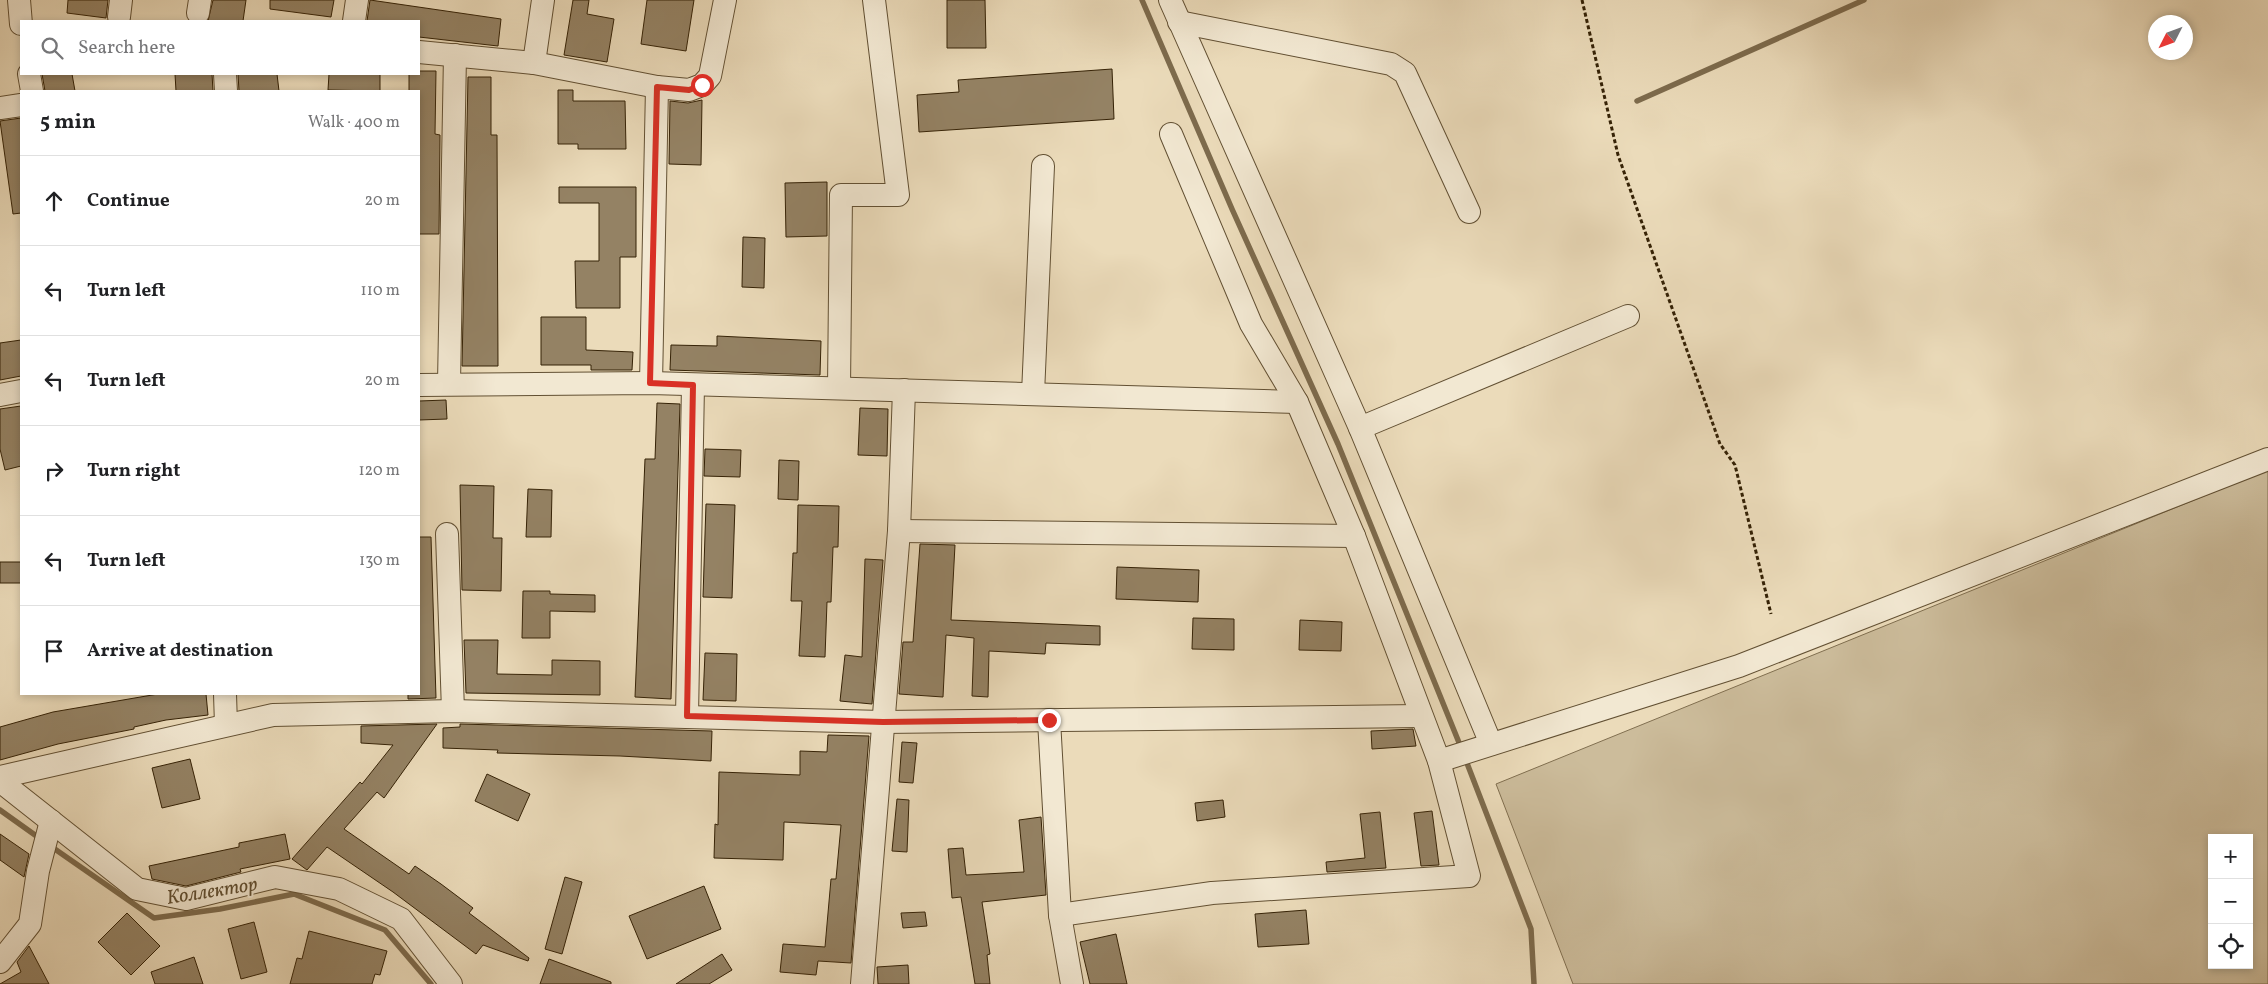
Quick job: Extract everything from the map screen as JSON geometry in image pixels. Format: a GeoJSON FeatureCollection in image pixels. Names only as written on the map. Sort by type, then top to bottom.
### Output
{"type":"FeatureCollection","features":[{"type":"Feature","properties":{"kind":"street"},"geometry":{"type":"LineString","coordinates":[[19,0],[21,20]]}},
{"type":"Feature","properties":{"kind":"street"},"geometry":{"type":"LineString","coordinates":[[354,20],[357,0]]}},
{"type":"Feature","properties":{"kind":"street"},"geometry":{"type":"LineString","coordinates":[[534,63],[543,0]]}},
{"type":"Feature","properties":{"kind":"street"},"geometry":{"type":"LineString","coordinates":[[420,52],[534,63],[657,87],[689,90],[702,85],[710,76],[725,0]]}},
{"type":"Feature","properties":{"kind":"street"},"geometry":{"type":"LineString","coordinates":[[839,388],[841,195],[898,195],[874,0]]}},
{"type":"Feature","properties":{"kind":"street"},"geometry":{"type":"LineString","coordinates":[[1060,915],[1212,893],[1469,876],[1464,753],[1360,428],[1170,0]]}},
{"type":"Feature","properties":{"kind":"street"},"geometry":{"type":"LineString","coordinates":[[1180,22],[1391,64],[1400,68],[1405,73],[1469,212]]}},
{"type":"Feature","properties":{"kind":"street"},"geometry":{"type":"LineString","coordinates":[[449,383],[455,55]]}},
{"type":"Feature","properties":{"kind":"street"},"geometry":{"type":"LineString","coordinates":[[29,75],[32,90]]}},
{"type":"Feature","properties":{"kind":"street"},"geometry":{"type":"LineString","coordinates":[[224,75],[226,90]]}},
{"type":"Feature","properties":{"kind":"street"},"geometry":{"type":"LineString","coordinates":[[650,383],[657,87]]}},
{"type":"Feature","properties":{"kind":"street"},"geometry":{"type":"LineString","coordinates":[[0,108],[20,105]]}},
{"type":"Feature","properties":{"kind":"street"},"geometry":{"type":"LineString","coordinates":[[1171,134],[1250,324],[1297,402],[1354,536],[1421,716],[1464,753]]}},
{"type":"Feature","properties":{"kind":"street"},"geometry":{"type":"LineString","coordinates":[[1033,394],[1043,166]]}},
{"type":"Feature","properties":{"kind":"street"},"geometry":{"type":"LineString","coordinates":[[1360,428],[1628,316]]}},
{"type":"Feature","properties":{"kind":"street"},"geometry":{"type":"LineString","coordinates":[[420,385],[449,383],[650,383],[1297,402]]}},
{"type":"Feature","properties":{"kind":"street"},"geometry":{"type":"LineString","coordinates":[[687,716],[693,385]]}},
{"type":"Feature","properties":{"kind":"street"},"geometry":{"type":"LineString","coordinates":[[862,984],[899,530],[904,390]]}},
{"type":"Feature","properties":{"kind":"street"},"geometry":{"type":"LineString","coordinates":[[0,394],[20,391]]}},
{"type":"Feature","properties":{"kind":"street"},"geometry":{"type":"LineString","coordinates":[[1464,753],[1739,666],[2268,459]]}},
{"type":"Feature","properties":{"kind":"street"},"geometry":{"type":"LineString","coordinates":[[899,530],[1354,536]]}},
{"type":"Feature","properties":{"kind":"street"},"geometry":{"type":"LineString","coordinates":[[447,534],[453,711]]}},
{"type":"Feature","properties":{"kind":"street"},"geometry":{"type":"LineString","coordinates":[[225,695],[226,725]]}},
{"type":"Feature","properties":{"kind":"street"},"geometry":{"type":"LineString","coordinates":[[0,777],[273,715],[453,711],[883,722],[1421,716]]}},
{"type":"Feature","properties":{"kind":"street"},"geometry":{"type":"LineString","coordinates":[[1049,720],[1060,915],[1072,984]]}},
{"type":"Feature","properties":{"kind":"street"},"geometry":{"type":"LineString","coordinates":[[0,780],[137,889],[186,899],[275,877],[339,889],[402,919],[451,984]]}},
{"type":"Feature","properties":{"kind":"street"},"geometry":{"type":"LineString","coordinates":[[0,962],[30,924],[38,871],[51,821]]}},
{"type":"Feature","properties":{"kind":"path"},"geometry":{"type":"LineString","coordinates":[[1582,0],[1618,155],[1720,444],[1735,464],[1771,614]]}},
{"type":"Feature","properties":{"kind":"shaded area"},"geometry":{"type":"Polygon","coordinates":[[[2268,470],[2268,984],[1573,984],[1496,784],[2268,470]]]}},
{"type":"Feature","properties":{"kind":"building"},"geometry":{"type":"Polygon","coordinates":[[[68,0],[108,0],[106,18],[67,13],[68,0]]]}},
{"type":"Feature","properties":{"kind":"building"},"geometry":{"type":"Polygon","coordinates":[[[213,0],[246,0],[243,20],[208,20],[213,0]]]}},
{"type":"Feature","properties":{"kind":"building"},"geometry":{"type":"Polygon","coordinates":[[[270,0],[334,0],[331,17],[270,9],[270,0]]]}},
{"type":"Feature","properties":{"kind":"building"},"geometry":{"type":"Polygon","coordinates":[[[370,0],[501,19],[498,46],[420,37],[420,20],[367,20],[370,0]]]}},
{"type":"Feature","properties":{"kind":"building"},"geometry":{"type":"Polygon","coordinates":[[[573,0],[589,0],[587,14],[614,19],[607,62],[564,55],[573,0]]]}},
{"type":"Feature","properties":{"kind":"building"},"geometry":{"type":"Polygon","coordinates":[[[647,0],[694,0],[686,51],[641,44],[647,0]]]}},
{"type":"Feature","properties":{"kind":"building"},"geometry":{"type":"Polygon","coordinates":[[[947,0],[985,0],[986,48],[947,48],[947,0]]]}},
{"type":"Feature","properties":{"kind":"building"},"geometry":{"type":"Polygon","coordinates":[[[1112,69],[1114,119],[919,132],[917,95],[959,92],[958,80],[1112,69]]]}},
{"type":"Feature","properties":{"kind":"building"},"geometry":{"type":"Polygon","coordinates":[[[420,71],[436,71],[435,134],[440,135],[439,234],[420,234],[420,90],[409,90],[409,75],[420,75],[420,71]]]}},
{"type":"Feature","properties":{"kind":"building"},"geometry":{"type":"Polygon","coordinates":[[[42,75],[72,75],[75,90],[45,90],[42,75]]]}},
{"type":"Feature","properties":{"kind":"building"},"geometry":{"type":"Polygon","coordinates":[[[175,75],[212,75],[213,90],[176,90],[175,75]]]}},
{"type":"Feature","properties":{"kind":"building"},"geometry":{"type":"Polygon","coordinates":[[[238,75],[277,75],[279,90],[239,90],[238,75]]]}},
{"type":"Feature","properties":{"kind":"building"},"geometry":{"type":"Polygon","coordinates":[[[329,75],[380,75],[380,90],[328,90],[329,75]]]}},
{"type":"Feature","properties":{"kind":"building"},"geometry":{"type":"Polygon","coordinates":[[[468,77],[491,77],[491,135],[497,135],[498,366],[462,366],[468,77]]]}},
{"type":"Feature","properties":{"kind":"building"},"geometry":{"type":"Polygon","coordinates":[[[558,90],[573,90],[573,101],[625,101],[626,149],[578,149],[578,144],[558,144],[558,90]]]}},
{"type":"Feature","properties":{"kind":"building"},"geometry":{"type":"Polygon","coordinates":[[[702,100],[701,165],[669,164],[670,101],[688,103],[702,100]]]}},
{"type":"Feature","properties":{"kind":"building"},"geometry":{"type":"Polygon","coordinates":[[[20,118],[20,213],[13,214],[0,121],[20,118]]]}},
{"type":"Feature","properties":{"kind":"building"},"geometry":{"type":"Polygon","coordinates":[[[827,182],[827,236],[786,237],[785,183],[827,182]]]}},
{"type":"Feature","properties":{"kind":"building"},"geometry":{"type":"Polygon","coordinates":[[[559,187],[636,187],[636,257],[620,257],[620,308],[576,308],[575,261],[599,261],[599,203],[559,203],[559,187]]]}},
{"type":"Feature","properties":{"kind":"building"},"geometry":{"type":"Polygon","coordinates":[[[743,237],[765,238],[764,288],[742,287],[743,237]]]}},
{"type":"Feature","properties":{"kind":"building"},"geometry":{"type":"Polygon","coordinates":[[[541,317],[586,317],[586,350],[633,352],[632,370],[591,370],[591,365],[541,365],[541,317]]]}},
{"type":"Feature","properties":{"kind":"building"},"geometry":{"type":"Polygon","coordinates":[[[717,336],[821,341],[820,375],[670,370],[671,345],[717,346],[717,336]]]}},
{"type":"Feature","properties":{"kind":"building"},"geometry":{"type":"Polygon","coordinates":[[[20,340],[20,376],[0,380],[0,343],[20,340]]]}},
{"type":"Feature","properties":{"kind":"building"},"geometry":{"type":"Polygon","coordinates":[[[446,400],[447,419],[420,420],[420,401],[446,400]]]}},
{"type":"Feature","properties":{"kind":"building"},"geometry":{"type":"Polygon","coordinates":[[[657,403],[680,404],[671,699],[635,697],[645,459],[655,459],[657,403]]]}},
{"type":"Feature","properties":{"kind":"building"},"geometry":{"type":"Polygon","coordinates":[[[20,406],[20,466],[5,470],[0,449],[0,409],[20,406]]]}},
{"type":"Feature","properties":{"kind":"building"},"geometry":{"type":"Polygon","coordinates":[[[860,408],[888,409],[887,456],[858,455],[860,408]]]}},
{"type":"Feature","properties":{"kind":"building"},"geometry":{"type":"Polygon","coordinates":[[[705,449],[741,450],[740,477],[704,476],[705,449]]]}},
{"type":"Feature","properties":{"kind":"building"},"geometry":{"type":"Polygon","coordinates":[[[779,460],[799,461],[798,500],[778,499],[779,460]]]}},
{"type":"Feature","properties":{"kind":"building"},"geometry":{"type":"Polygon","coordinates":[[[460,485],[494,486],[493,538],[502,538],[501,591],[462,590],[460,485]]]}},
{"type":"Feature","properties":{"kind":"building"},"geometry":{"type":"Polygon","coordinates":[[[528,489],[552,490],[551,537],[526,537],[528,489]]]}},
{"type":"Feature","properties":{"kind":"building"},"geometry":{"type":"Polygon","coordinates":[[[706,504],[735,505],[732,598],[703,597],[706,504]]]}},
{"type":"Feature","properties":{"kind":"building"},"geometry":{"type":"Polygon","coordinates":[[[798,505],[839,506],[838,547],[833,547],[831,602],[827,602],[825,657],[799,656],[802,601],[791,601],[793,553],[797,553],[798,505]]]}},
{"type":"Feature","properties":{"kind":"building"},"geometry":{"type":"Polygon","coordinates":[[[420,537],[431,537],[436,698],[408,699],[408,695],[420,695],[420,537]]]}},
{"type":"Feature","properties":{"kind":"building"},"geometry":{"type":"Polygon","coordinates":[[[920,544],[955,545],[951,620],[1100,626],[1100,645],[1046,643],[1045,654],[989,651],[988,697],[972,696],[974,638],[946,635],[943,697],[899,694],[903,642],[913,642],[920,544]]]}},
{"type":"Feature","properties":{"kind":"building"},"geometry":{"type":"Polygon","coordinates":[[[865,559],[883,560],[872,704],[840,701],[845,655],[862,657],[865,559]]]}},
{"type":"Feature","properties":{"kind":"building"},"geometry":{"type":"Polygon","coordinates":[[[0,562],[20,562],[20,583],[0,583],[0,562]]]}},
{"type":"Feature","properties":{"kind":"building"},"geometry":{"type":"Polygon","coordinates":[[[1117,567],[1199,570],[1198,602],[1116,599],[1117,567]]]}},
{"type":"Feature","properties":{"kind":"building"},"geometry":{"type":"Polygon","coordinates":[[[523,591],[595,595],[595,612],[550,611],[550,638],[522,638],[523,591]]]}},
{"type":"Feature","properties":{"kind":"building"},"geometry":{"type":"Polygon","coordinates":[[[1193,618],[1234,619],[1234,650],[1192,649],[1193,618]]]}},
{"type":"Feature","properties":{"kind":"building"},"geometry":{"type":"Polygon","coordinates":[[[1300,620],[1342,622],[1341,651],[1299,650],[1300,620]]]}},
{"type":"Feature","properties":{"kind":"building"},"geometry":{"type":"Polygon","coordinates":[[[464,640],[498,640],[497,674],[552,675],[552,660],[600,661],[600,695],[466,693],[464,640]]]}},
{"type":"Feature","properties":{"kind":"building"},"geometry":{"type":"Polygon","coordinates":[[[705,653],[737,654],[736,701],[703,700],[705,653]]]}},
{"type":"Feature","properties":{"kind":"building"},"geometry":{"type":"Polygon","coordinates":[[[152,695],[206,695],[208,715],[166,720],[134,727],[134,729],[58,744],[0,760],[0,727],[53,712],[152,695]]]}},
{"type":"Feature","properties":{"kind":"building"},"geometry":{"type":"Polygon","coordinates":[[[437,724],[384,798],[377,792],[344,829],[409,874],[415,866],[441,884],[473,908],[469,913],[529,958],[528,961],[483,945],[476,954],[393,892],[327,847],[307,870],[292,859],[360,782],[362,784],[393,745],[361,743],[361,726],[437,724]]]}},
{"type":"Feature","properties":{"kind":"building"},"geometry":{"type":"Polygon","coordinates":[[[460,724],[712,731],[711,761],[620,756],[497,753],[498,750],[443,748],[443,728],[460,727],[460,724]]]}},
{"type":"Feature","properties":{"kind":"building"},"geometry":{"type":"Polygon","coordinates":[[[1413,729],[1416,746],[1372,749],[1371,731],[1413,729]]]}},
{"type":"Feature","properties":{"kind":"building"},"geometry":{"type":"Polygon","coordinates":[[[828,735],[869,736],[851,963],[818,961],[816,975],[780,972],[783,944],[825,947],[831,879],[836,879],[841,825],[784,822],[783,860],[714,858],[715,824],[718,825],[719,772],[800,775],[800,751],[827,752],[828,735]]]}},
{"type":"Feature","properties":{"kind":"building"},"geometry":{"type":"Polygon","coordinates":[[[902,742],[917,743],[913,783],[899,782],[902,742]]]}},
{"type":"Feature","properties":{"kind":"building"},"geometry":{"type":"Polygon","coordinates":[[[190,759],[200,799],[162,808],[152,768],[190,759]]]}},
{"type":"Feature","properties":{"kind":"building"},"geometry":{"type":"Polygon","coordinates":[[[487,774],[530,794],[518,821],[475,801],[487,774]]]}},
{"type":"Feature","properties":{"kind":"building"},"geometry":{"type":"Polygon","coordinates":[[[897,799],[909,800],[907,852],[892,851],[897,799]]]}},
{"type":"Feature","properties":{"kind":"building"},"geometry":{"type":"Polygon","coordinates":[[[1223,800],[1225,817],[1197,821],[1195,803],[1223,800]]]}},
{"type":"Feature","properties":{"kind":"building"},"geometry":{"type":"Polygon","coordinates":[[[1432,811],[1439,865],[1421,866],[1414,813],[1432,811]]]}},
{"type":"Feature","properties":{"kind":"building"},"geometry":{"type":"Polygon","coordinates":[[[1380,812],[1386,868],[1327,872],[1326,862],[1365,858],[1360,814],[1380,812]]]}},
{"type":"Feature","properties":{"kind":"building"},"geometry":{"type":"Polygon","coordinates":[[[1041,817],[1046,895],[982,902],[990,954],[987,955],[990,984],[975,984],[961,897],[952,898],[948,849],[963,848],[966,875],[1024,872],[1019,820],[1041,817]]]}},
{"type":"Feature","properties":{"kind":"building"},"geometry":{"type":"Polygon","coordinates":[[[0,834],[29,854],[24,877],[0,860],[0,834]]]}},
{"type":"Feature","properties":{"kind":"building"},"geometry":{"type":"Polygon","coordinates":[[[285,834],[290,859],[240,869],[241,872],[186,886],[152,879],[149,866],[239,847],[239,843],[285,834]]]}},
{"type":"Feature","properties":{"kind":"building"},"geometry":{"type":"Polygon","coordinates":[[[565,877],[582,882],[562,954],[545,949],[565,877]]]}},
{"type":"Feature","properties":{"kind":"building"},"geometry":{"type":"Polygon","coordinates":[[[704,886],[721,929],[647,959],[629,916],[704,886]]]}},
{"type":"Feature","properties":{"kind":"building"},"geometry":{"type":"Polygon","coordinates":[[[1306,910],[1309,944],[1258,947],[1255,914],[1306,910]]]}},
{"type":"Feature","properties":{"kind":"building"},"geometry":{"type":"Polygon","coordinates":[[[925,912],[927,926],[903,928],[901,913],[925,912]]]}},
{"type":"Feature","properties":{"kind":"building"},"geometry":{"type":"Polygon","coordinates":[[[127,913],[160,946],[131,975],[98,942],[127,913]]]}},
{"type":"Feature","properties":{"kind":"building"},"geometry":{"type":"Polygon","coordinates":[[[254,922],[267,972],[241,979],[228,929],[254,922]]]}},
{"type":"Feature","properties":{"kind":"building"},"geometry":{"type":"Polygon","coordinates":[[[309,931],[387,951],[380,975],[375,974],[372,984],[290,984],[297,958],[302,959],[309,931]]]}},
{"type":"Feature","properties":{"kind":"building"},"geometry":{"type":"Polygon","coordinates":[[[1116,934],[1127,984],[1090,984],[1080,942],[1116,934]]]}},
{"type":"Feature","properties":{"kind":"building"},"geometry":{"type":"Polygon","coordinates":[[[29,946],[49,984],[0,984],[21,972],[17,962],[29,946]]]}},
{"type":"Feature","properties":{"kind":"building"},"geometry":{"type":"Polygon","coordinates":[[[722,954],[732,970],[709,984],[676,984],[722,954]]]}},
{"type":"Feature","properties":{"kind":"building"},"geometry":{"type":"Polygon","coordinates":[[[194,957],[203,984],[155,984],[151,972],[194,957]]]}},
{"type":"Feature","properties":{"kind":"building"},"geometry":{"type":"Polygon","coordinates":[[[549,959],[611,982],[611,984],[540,984],[549,959]]]}},
{"type":"Feature","properties":{"kind":"building"},"geometry":{"type":"Polygon","coordinates":[[[908,965],[909,984],[878,984],[877,967],[908,965]]]}},
{"type":"Feature","properties":{"kind":"waterway"},"geometry":{"type":"LineString","coordinates":[[1142,0],[1232,209],[1338,444],[1462,750]]}},
{"type":"Feature","properties":{"kind":"waterway"},"geometry":{"type":"LineString","coordinates":[[1637,101],[1864,0]]}},
{"type":"Feature","properties":{"kind":"waterway"},"geometry":{"type":"LineString","coordinates":[[1465,758],[1531,929],[1534,984]]}},
{"type":"Feature","properties":{"kind":"waterway","name":"Коллектор"},"geometry":{"type":"LineString","coordinates":[[0,810],[42,840]]}},
{"type":"Feature","properties":{"kind":"waterway","name":"Коллектор"},"geometry":{"type":"LineString","coordinates":[[49,845],[154,918],[220,909],[294,894],[385,930],[431,984]]}},
{"type":"Feature","properties":{"kind":"route"},"geometry":{"type":"LineString","coordinates":[[702,85],[689,90],[657,87],[650,383],[693,385],[687,716],[883,722],[1049,720]]}}]}
